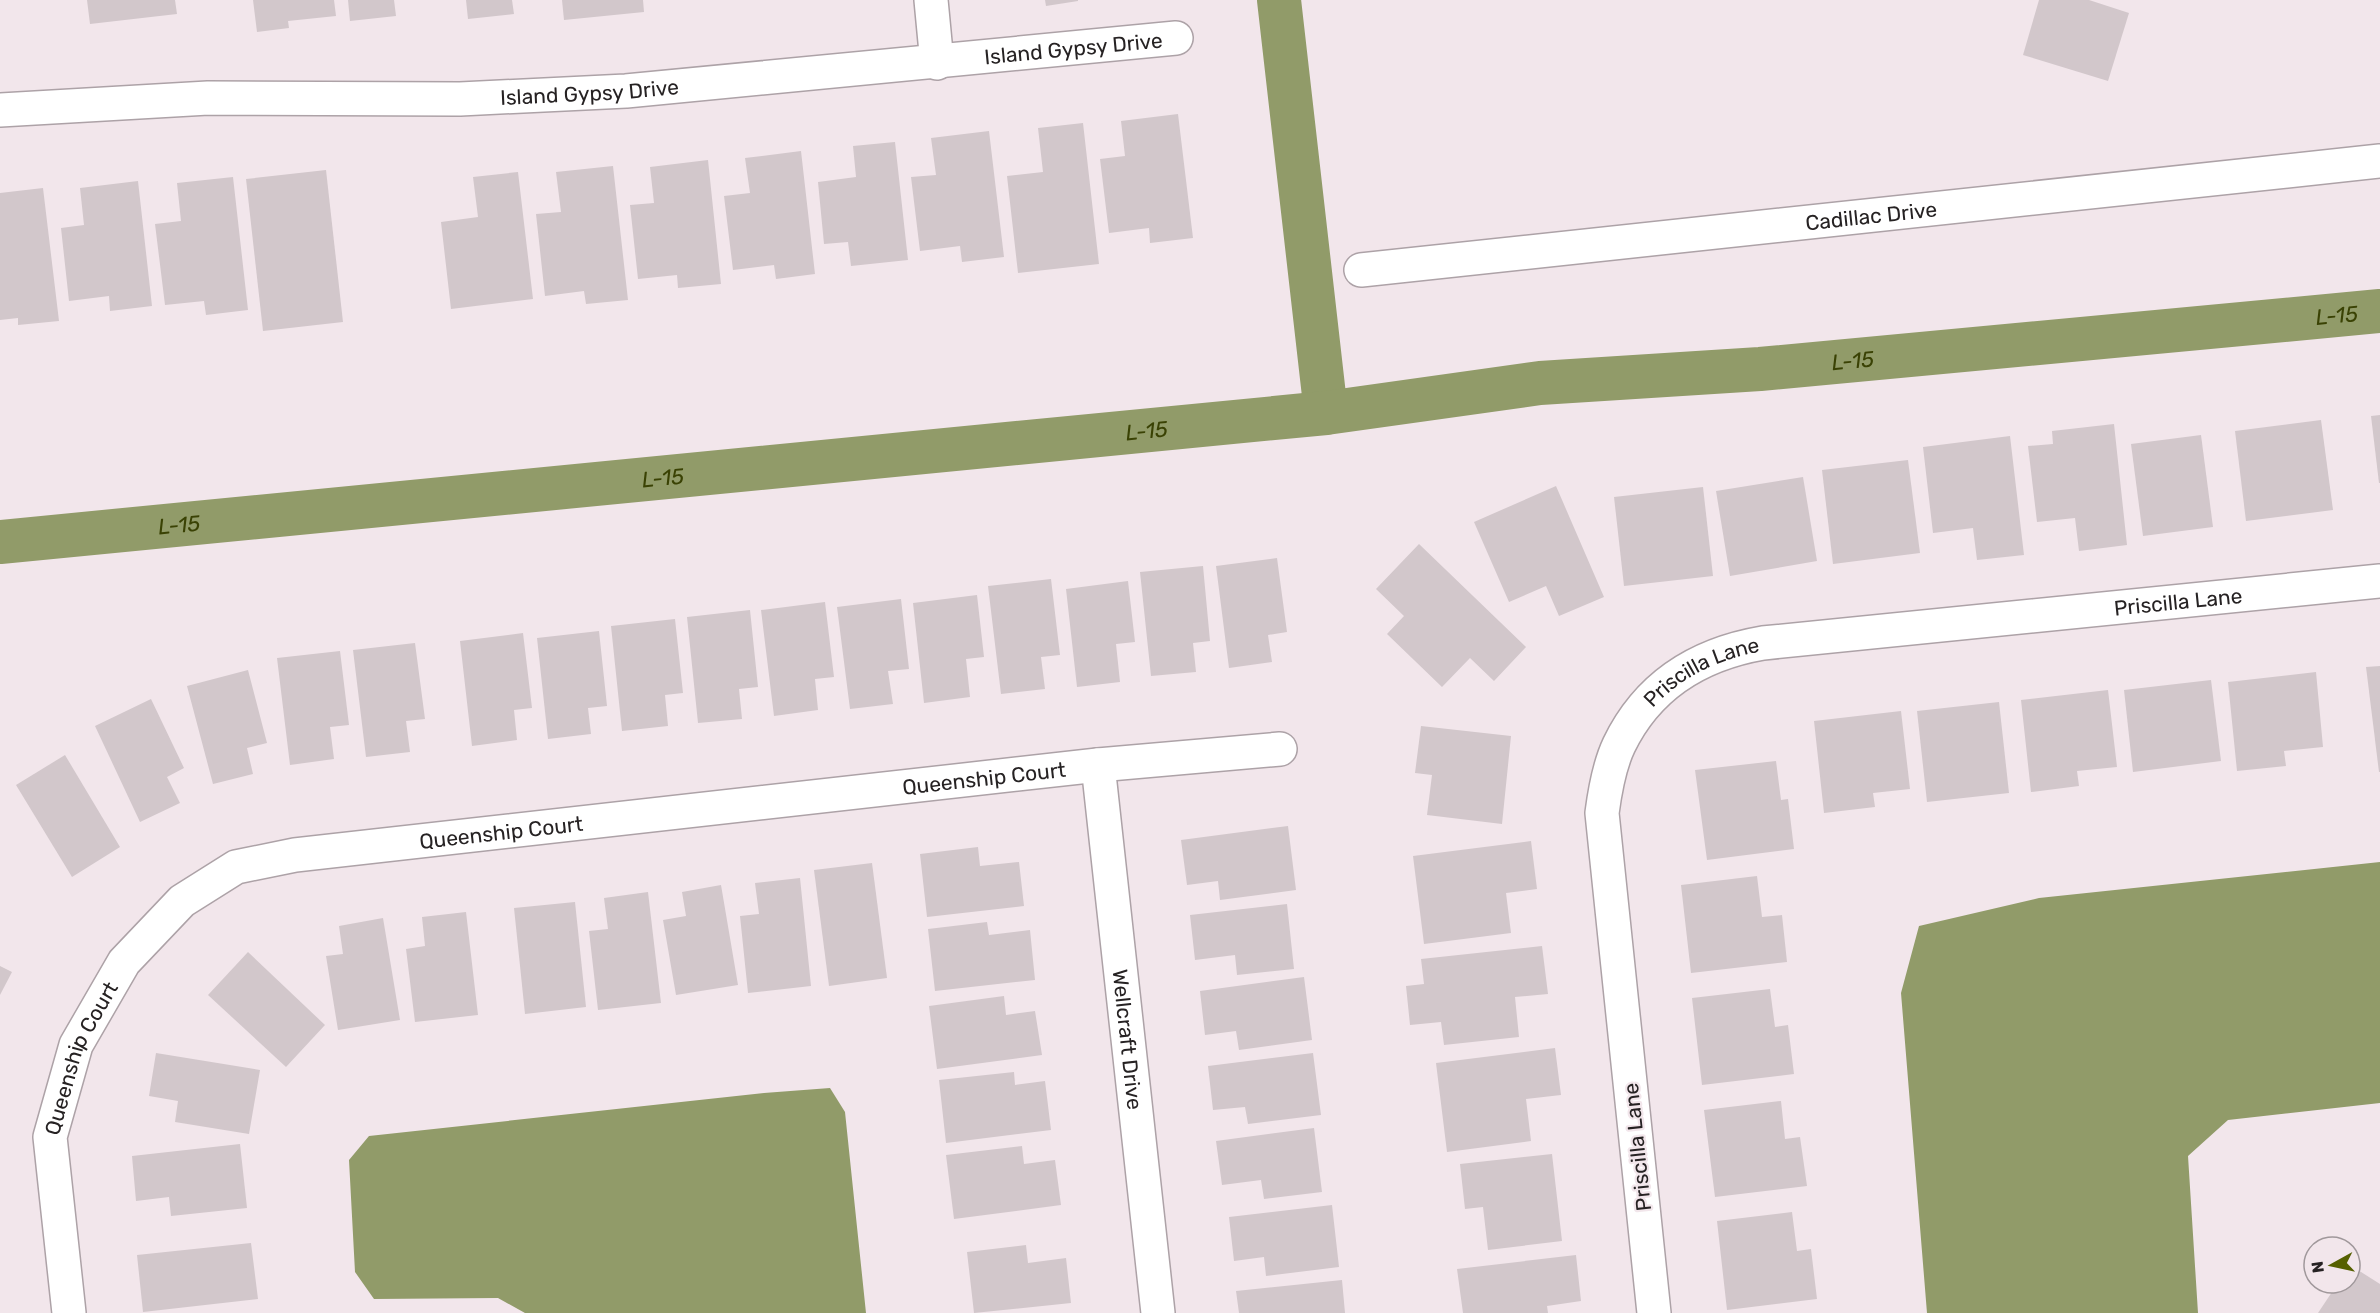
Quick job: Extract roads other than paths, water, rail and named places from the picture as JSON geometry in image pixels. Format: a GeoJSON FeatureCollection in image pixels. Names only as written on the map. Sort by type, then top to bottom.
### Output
{"type":"FeatureCollection","features":[{"type":"Feature","properties":{"kind":"street"},"geometry":{"type":"LineString","coordinates":[[931,0],[938,63]]}},
{"type":"Feature","properties":{"kind":"street","name":"Island Gypsy Drive"},"geometry":{"type":"LineString","coordinates":[[0,110],[208,98],[460,99],[626,91],[938,63],[1176,38]]}},
{"type":"Feature","properties":{"kind":"street","name":"Cadillac Drive"},"geometry":{"type":"LineString","coordinates":[[1361,270],[2380,161]]}},
{"type":"Feature","properties":{"kind":"street","name":"Priscilla Lane"},"geometry":{"type":"LineString","coordinates":[[1654,1313],[1602,813],[1607,781],[1618,747],[1634,720],[1654,696],[1677,675],[1704,659],[1733,648],[1764,643],[2380,581]]}},
{"type":"Feature","properties":{"kind":"street","name":"Queenship Court"},"geometry":{"type":"LineString","coordinates":[[69,1313],[50,1137],[76,1045],[124,962],[182,900],[236,867],[295,855],[1098,765],[1280,749]]}},
{"type":"Feature","properties":{"kind":"street","name":"Wellcraft Drive"},"geometry":{"type":"LineString","coordinates":[[1098,765],[1158,1313]]}},
{"type":"Feature","properties":{"kind":"waterway","name":"L-15"},"geometry":{"type":"LineString","coordinates":[[1279,0],[1326,413]]}},
{"type":"Feature","properties":{"kind":"waterway","name":"L-15"},"geometry":{"type":"LineString","coordinates":[[0,542],[1326,413],[1540,383],[1760,369],[2380,311]]}}]}
